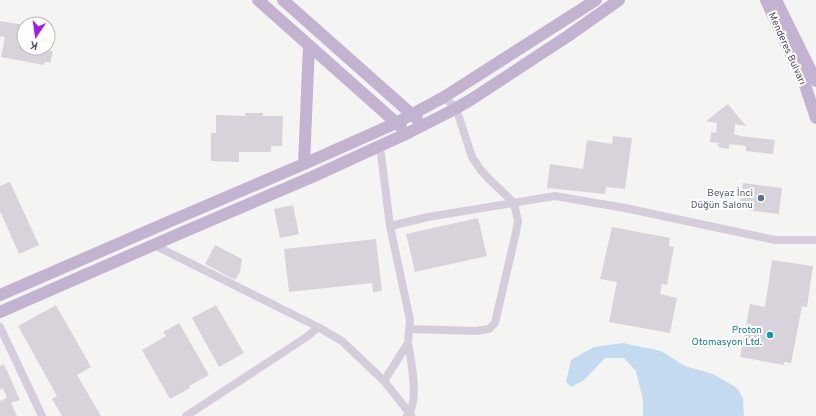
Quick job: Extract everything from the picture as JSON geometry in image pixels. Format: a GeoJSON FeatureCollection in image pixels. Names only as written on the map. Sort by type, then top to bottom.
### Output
{"type":"FeatureCollection","features":[{"type":"Feature","properties":{"kind":"main road"},"geometry":{"type":"LineString","coordinates":[[258,0],[408,133]]}},
{"type":"Feature","properties":{"kind":"main road"},"geometry":{"type":"LineString","coordinates":[[283,0],[424,126]]}},
{"type":"Feature","properties":{"kind":"main road"},"geometry":{"type":"LineString","coordinates":[[0,295],[396,123],[444,97],[596,0]]}},
{"type":"Feature","properties":{"kind":"main road"},"geometry":{"type":"LineString","coordinates":[[0,312],[312,177],[424,126],[456,108],[568,36],[619,0]]}},
{"type":"Feature","properties":{"kind":"main road","name":"Menderes Bulvarı"},"geometry":{"type":"LineString","coordinates":[[766,0],[805,85],[816,118]]}},
{"type":"Feature","properties":{"kind":"main road"},"geometry":{"type":"LineString","coordinates":[[776,0],[816,81]]}},
{"type":"Feature","properties":{"kind":"main road","name":"Menderes Bulvarı"},"geometry":{"type":"LineString","coordinates":[[782,0],[816,78]]}},
{"type":"Feature","properties":{"kind":"main road"},"geometry":{"type":"LineString","coordinates":[[304,164],[309,45]]}},
{"type":"Feature","properties":{"kind":"street"},"geometry":{"type":"LineString","coordinates":[[410,329],[476,331],[489,328],[495,323],[518,221],[514,203],[487,177],[472,157],[456,108],[444,97]]}},
{"type":"Feature","properties":{"kind":"street"},"geometry":{"type":"LineString","coordinates":[[380,146],[390,226],[410,320],[408,343],[415,388],[410,415]]}},
{"type":"Feature","properties":{"kind":"street"},"geometry":{"type":"LineString","coordinates":[[390,226],[428,217],[556,196],[625,208],[775,240],[816,240]]}},
{"type":"Feature","properties":{"kind":"street"},"geometry":{"type":"LineString","coordinates":[[154,245],[318,327],[342,342],[384,382],[410,415]]}},
{"type":"Feature","properties":{"kind":"street"},"geometry":{"type":"LineString","coordinates":[[0,327],[42,416]]}},
{"type":"Feature","properties":{"kind":"street"},"geometry":{"type":"LineString","coordinates":[[186,416],[308,336],[318,327]]}},
{"type":"Feature","properties":{"kind":"street"},"geometry":{"type":"LineString","coordinates":[[384,382],[408,343]]}},
{"type":"Feature","properties":{"kind":"shaded area"},"geometry":{"type":"Polygon","coordinates":[[[623,343],[661,351],[685,366],[713,374],[737,388],[743,398],[744,416],[643,416],[643,400],[636,371],[624,358],[605,358],[584,380],[571,387],[566,382],[571,360],[594,347],[623,343]]]}},
{"type":"Feature","properties":{"kind":"building"},"geometry":{"type":"Polygon","coordinates":[[[0,21],[16,24],[16,56],[52,56],[50,63],[45,62],[44,65],[1,57],[5,37],[0,36],[0,21]]]}},
{"type":"Feature","properties":{"kind":"building"},"geometry":{"type":"Polygon","coordinates":[[[728,104],[746,126],[735,124],[734,135],[775,140],[773,154],[746,151],[746,146],[729,144],[729,149],[718,147],[719,143],[710,142],[711,132],[716,133],[717,123],[706,121],[728,104]]]}},
{"type":"Feature","properties":{"kind":"building"},"geometry":{"type":"Polygon","coordinates":[[[245,113],[263,113],[263,116],[283,116],[282,146],[271,146],[271,152],[239,152],[239,162],[211,161],[211,133],[216,133],[216,115],[245,116],[245,113]]]}},
{"type":"Feature","properties":{"kind":"building"},"geometry":{"type":"Polygon","coordinates":[[[613,136],[632,138],[625,189],[606,187],[605,194],[547,188],[550,164],[583,169],[587,140],[612,144],[613,136]]]}},
{"type":"Feature","properties":{"kind":"building"},"geometry":{"type":"Polygon","coordinates":[[[10,182],[39,245],[19,254],[0,211],[0,186],[10,182]]]}},
{"type":"Feature","properties":{"kind":"building","name":"Beyaz İnci Düğün Salonu"},"geometry":{"type":"Polygon","coordinates":[[[743,183],[782,188],[779,214],[739,209],[743,183]]]}},
{"type":"Feature","properties":{"kind":"building"},"geometry":{"type":"Polygon","coordinates":[[[293,205],[299,234],[280,238],[274,209],[293,205]]]}},
{"type":"Feature","properties":{"kind":"building"},"geometry":{"type":"Polygon","coordinates":[[[478,218],[487,256],[415,272],[406,234],[478,218]]]}},
{"type":"Feature","properties":{"kind":"building"},"geometry":{"type":"Polygon","coordinates":[[[612,227],[670,238],[669,246],[674,247],[667,285],[662,284],[660,294],[677,298],[670,333],[609,322],[617,282],[600,279],[612,227]]]}},
{"type":"Feature","properties":{"kind":"building"},"geometry":{"type":"Polygon","coordinates":[[[376,239],[382,291],[373,292],[372,283],[289,292],[284,249],[376,239]]]}},
{"type":"Feature","properties":{"kind":"building"},"geometry":{"type":"Polygon","coordinates":[[[215,245],[242,259],[240,272],[235,280],[205,264],[215,245]]]}},
{"type":"Feature","properties":{"kind":"building"},"geometry":{"type":"Polygon","coordinates":[[[772,260],[813,266],[807,307],[802,306],[791,363],[784,362],[784,365],[740,357],[750,304],[765,307],[772,260]]]}},
{"type":"Feature","properties":{"kind":"building"},"geometry":{"type":"Polygon","coordinates":[[[56,305],[91,367],[77,375],[101,416],[62,416],[52,399],[57,396],[18,326],[56,305]]]}},
{"type":"Feature","properties":{"kind":"building"},"geometry":{"type":"Polygon","coordinates":[[[216,305],[244,353],[219,367],[192,318],[216,305]]]}},
{"type":"Feature","properties":{"kind":"building"},"geometry":{"type":"Polygon","coordinates":[[[179,323],[209,375],[170,399],[142,350],[166,336],[163,332],[179,323]]]}},
{"type":"Feature","properties":{"kind":"building"},"geometry":{"type":"Polygon","coordinates":[[[4,364],[20,400],[11,403],[17,416],[0,416],[0,401],[7,398],[3,388],[0,390],[0,366],[4,364]]]}},
{"type":"Feature","properties":{"kind":"place","name":"Beyaz İnci Düğün Salonu"},"geometry":{"type":"Point","coordinates":[761,198]}},
{"type":"Feature","properties":{"kind":"place","name":"Proton Otomasyon Ltd."},"geometry":{"type":"Point","coordinates":[770,335]}}]}
